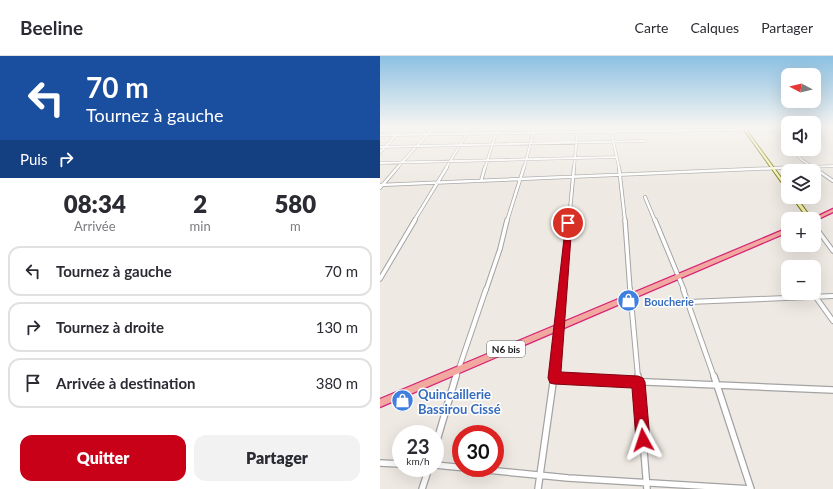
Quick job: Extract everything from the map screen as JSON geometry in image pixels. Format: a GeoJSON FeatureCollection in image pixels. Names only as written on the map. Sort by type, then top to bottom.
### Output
{"type":"FeatureCollection","features":[{"type":"Feature","properties":{"kind":"highway"},"geometry":{"type":"LineString","coordinates":[[821,216],[833,210]]}},
{"type":"Feature","properties":{"kind":"highway","name":"N6 bis"},"geometry":{"type":"LineString","coordinates":[[380,403],[781,233]]}},
{"type":"Feature","properties":{"kind":"main road"},"geometry":{"type":"LineString","coordinates":[[758,147],[781,178]]}},
{"type":"Feature","properties":{"kind":"street"},"geometry":{"type":"LineString","coordinates":[[381,186],[415,147]]}},
{"type":"Feature","properties":{"kind":"street"},"geometry":{"type":"LineString","coordinates":[[380,279],[449,161],[459,147]]}},
{"type":"Feature","properties":{"kind":"street"},"geometry":{"type":"LineString","coordinates":[[481,181],[491,147]]}},
{"type":"Feature","properties":{"kind":"street"},"geometry":{"type":"LineString","coordinates":[[442,425],[458,370],[500,249],[506,223],[530,147]]}},
{"type":"Feature","properties":{"kind":"street"},"geometry":{"type":"LineString","coordinates":[[538,489],[554,378],[575,147]]}},
{"type":"Feature","properties":{"kind":"street"},"geometry":{"type":"LineString","coordinates":[[615,147],[625,212],[625,227],[647,486]]}},
{"type":"Feature","properties":{"kind":"street"},"geometry":{"type":"LineString","coordinates":[[799,156],[807,164]]}},
{"type":"Feature","properties":{"kind":"street"},"geometry":{"type":"LineString","coordinates":[[380,163],[617,157]]}},
{"type":"Feature","properties":{"kind":"street"},"geometry":{"type":"LineString","coordinates":[[821,167],[833,166]]}},
{"type":"Feature","properties":{"kind":"street"},"geometry":{"type":"LineString","coordinates":[[381,186],[781,168]]}},
{"type":"Feature","properties":{"kind":"street"},"geometry":{"type":"LineString","coordinates":[[821,173],[833,181]]}},
{"type":"Feature","properties":{"kind":"street"},"geometry":{"type":"LineString","coordinates":[[444,466],[490,472],[540,475],[647,486],[715,485],[751,489],[689,302],[644,197]]}},
{"type":"Feature","properties":{"kind":"street"},"geometry":{"type":"LineString","coordinates":[[821,235],[833,251]]}},
{"type":"Feature","properties":{"kind":"street"},"geometry":{"type":"LineString","coordinates":[[821,295],[833,296]]}},
{"type":"Feature","properties":{"kind":"street"},"geometry":{"type":"LineString","coordinates":[[689,302],[781,297]]}},
{"type":"Feature","properties":{"kind":"street"},"geometry":{"type":"LineString","coordinates":[[818,300],[833,321]]}},
{"type":"Feature","properties":{"kind":"street"},"geometry":{"type":"LineString","coordinates":[[554,378],[833,390]]}},
{"type":"Feature","properties":{"kind":"street"},"geometry":{"type":"LineString","coordinates":[[380,463],[392,464]]}},
{"type":"Feature","properties":{"kind":"street"},"geometry":{"type":"LineString","coordinates":[[422,489],[426,477]]}},
{"type":"Feature","properties":{"kind":"place","name":"Boucherie"},"geometry":{"type":"Point","coordinates":[628,301]}},
{"type":"Feature","properties":{"kind":"place","name":"Quincaillerie Bassirou Cissé"},"geometry":{"type":"Point","coordinates":[403,401]}},
{"type":"Feature","properties":{"kind":"route"},"geometry":{"type":"LineString","coordinates":[[568,223],[558,348],[554,378],[638,382],[643,440]]}}]}
